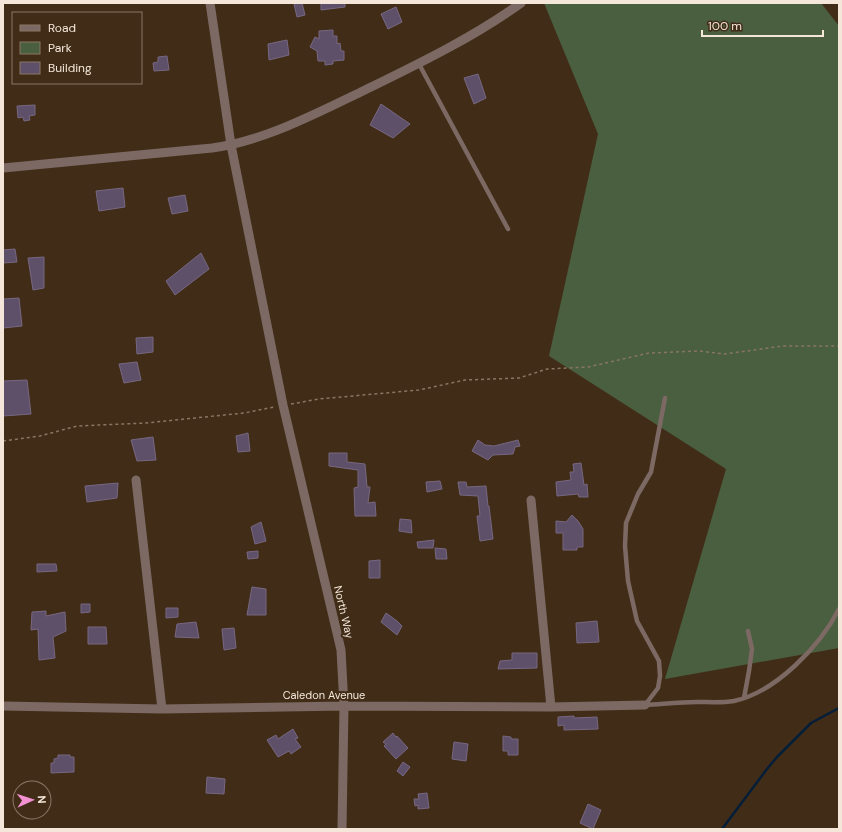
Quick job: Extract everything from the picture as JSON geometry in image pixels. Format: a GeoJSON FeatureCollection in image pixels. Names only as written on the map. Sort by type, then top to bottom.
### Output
{"type":"FeatureCollection","features":[{"type":"Feature","properties":{"kind":"street","name":"North Way"},"geometry":{"type":"LineString","coordinates":[[210,3],[231,145],[283,405],[341,650],[344,706],[342,829]]}},
{"type":"Feature","properties":{"kind":"street"},"geometry":{"type":"LineString","coordinates":[[3,168],[231,145],[265,134],[319,112],[419,64],[492,23],[520,3]]}},
{"type":"Feature","properties":{"kind":"street"},"geometry":{"type":"LineString","coordinates":[[136,480],[162,709]]}},
{"type":"Feature","properties":{"kind":"street"},"geometry":{"type":"LineString","coordinates":[[531,500],[551,707]]}},
{"type":"Feature","properties":{"kind":"street","name":"Caledon Avenue"},"geometry":{"type":"LineString","coordinates":[[3,706],[162,709],[344,706],[551,707],[645,705]]}},
{"type":"Feature","properties":{"kind":"lane"},"geometry":{"type":"LineString","coordinates":[[419,64],[508,229]]}},
{"type":"Feature","properties":{"kind":"lane"},"geometry":{"type":"LineString","coordinates":[[645,705],[658,688],[660,676],[659,661],[637,621],[628,581],[625,546],[626,523],[638,494],[651,472],[665,398]]}},
{"type":"Feature","properties":{"kind":"lane"},"geometry":{"type":"LineString","coordinates":[[645,705],[721,702],[744,698],[772,684],[804,658],[832,624],[839,609]]}},
{"type":"Feature","properties":{"kind":"lane"},"geometry":{"type":"LineString","coordinates":[[744,698],[752,649],[748,631]]}},
{"type":"Feature","properties":{"kind":"path"},"geometry":{"type":"LineString","coordinates":[[3,442],[40,436],[77,426],[146,423],[244,413],[319,399],[419,390],[465,380],[519,378],[547,369],[588,367],[649,353],[699,350],[725,354],[783,346],[839,346]]}},
{"type":"Feature","properties":{"kind":"green space"},"geometry":{"type":"Polygon","coordinates":[[[544,3],[821,3],[839,26],[839,648],[665,679],[726,469],[549,356],[598,134],[544,3]]]}},
{"type":"Feature","properties":{"kind":"building"},"geometry":{"type":"Polygon","coordinates":[[[302,3],[305,15],[297,17],[294,4],[302,3]]]}},
{"type":"Feature","properties":{"kind":"building"},"geometry":{"type":"Polygon","coordinates":[[[321,3],[345,3],[345,7],[321,10],[321,3]]]}},
{"type":"Feature","properties":{"kind":"building"},"geometry":{"type":"Polygon","coordinates":[[[396,7],[402,22],[388,29],[381,14],[396,7]]]}},
{"type":"Feature","properties":{"kind":"building"},"geometry":{"type":"Polygon","coordinates":[[[333,30],[333,36],[337,36],[337,44],[340,43],[341,51],[344,51],[344,60],[333,61],[333,64],[325,65],[325,61],[318,61],[317,51],[310,47],[315,37],[319,39],[319,31],[333,30]]]}},
{"type":"Feature","properties":{"kind":"building"},"geometry":{"type":"Polygon","coordinates":[[[287,40],[289,55],[269,60],[268,44],[287,40]]]}},
{"type":"Feature","properties":{"kind":"building"},"geometry":{"type":"Polygon","coordinates":[[[167,56],[169,70],[154,71],[153,63],[158,62],[158,57],[167,56]]]}},
{"type":"Feature","properties":{"kind":"building"},"geometry":{"type":"Polygon","coordinates":[[[478,74],[486,98],[474,104],[464,78],[478,74]]]}},
{"type":"Feature","properties":{"kind":"building"},"geometry":{"type":"Polygon","coordinates":[[[381,104],[410,124],[393,138],[370,125],[381,104]]]}},
{"type":"Feature","properties":{"kind":"building"},"geometry":{"type":"Polygon","coordinates":[[[35,105],[35,115],[29,116],[30,120],[24,121],[23,117],[18,118],[17,106],[35,105]]]}},
{"type":"Feature","properties":{"kind":"building"},"geometry":{"type":"Polygon","coordinates":[[[123,188],[125,207],[99,211],[96,191],[123,188]]]}},
{"type":"Feature","properties":{"kind":"building"},"geometry":{"type":"Polygon","coordinates":[[[185,195],[188,211],[172,214],[168,198],[185,195]]]}},
{"type":"Feature","properties":{"kind":"building"},"geometry":{"type":"Polygon","coordinates":[[[15,249],[17,262],[3,263],[3,250],[15,249]]]}},
{"type":"Feature","properties":{"kind":"building"},"geometry":{"type":"Polygon","coordinates":[[[201,253],[209,269],[175,295],[166,281],[201,253]]]}},
{"type":"Feature","properties":{"kind":"building"},"geometry":{"type":"Polygon","coordinates":[[[44,257],[44,288],[33,290],[28,258],[44,257]]]}},
{"type":"Feature","properties":{"kind":"building"},"geometry":{"type":"Polygon","coordinates":[[[19,298],[22,326],[3,328],[3,299],[19,298]]]}},
{"type":"Feature","properties":{"kind":"building"},"geometry":{"type":"Polygon","coordinates":[[[153,337],[153,352],[137,354],[136,338],[153,337]]]}},
{"type":"Feature","properties":{"kind":"building"},"geometry":{"type":"Polygon","coordinates":[[[137,362],[141,380],[124,383],[119,364],[137,362]]]}},
{"type":"Feature","properties":{"kind":"building"},"geometry":{"type":"Polygon","coordinates":[[[27,380],[31,414],[3,416],[3,381],[27,380]]]}},
{"type":"Feature","properties":{"kind":"building"},"geometry":{"type":"Polygon","coordinates":[[[248,433],[250,451],[238,452],[236,436],[248,433]]]}},
{"type":"Feature","properties":{"kind":"building"},"geometry":{"type":"Polygon","coordinates":[[[153,437],[156,460],[137,461],[131,440],[153,437]]]}},
{"type":"Feature","properties":{"kind":"building"},"geometry":{"type":"Polygon","coordinates":[[[478,440],[485,445],[494,446],[518,440],[520,446],[515,447],[513,454],[493,455],[488,460],[472,451],[478,440]]]}},
{"type":"Feature","properties":{"kind":"building"},"geometry":{"type":"Polygon","coordinates":[[[329,453],[347,453],[347,462],[365,464],[367,487],[370,487],[368,503],[375,502],[376,516],[355,516],[354,488],[358,487],[358,470],[329,466],[329,453]]]}},
{"type":"Feature","properties":{"kind":"building"},"geometry":{"type":"Polygon","coordinates":[[[581,463],[584,485],[587,484],[588,497],[579,497],[578,494],[557,496],[556,482],[571,480],[570,472],[574,472],[573,464],[581,463]]]}},
{"type":"Feature","properties":{"kind":"building"},"geometry":{"type":"Polygon","coordinates":[[[440,481],[442,489],[427,492],[426,482],[440,481]]]}},
{"type":"Feature","properties":{"kind":"building"},"geometry":{"type":"Polygon","coordinates":[[[458,482],[466,482],[467,487],[486,486],[493,539],[480,541],[477,516],[480,516],[478,496],[460,495],[458,482]]]}},
{"type":"Feature","properties":{"kind":"building"},"geometry":{"type":"Polygon","coordinates":[[[118,483],[117,498],[87,502],[85,486],[118,483]]]}},
{"type":"Feature","properties":{"kind":"building"},"geometry":{"type":"Polygon","coordinates":[[[572,515],[583,529],[583,547],[577,547],[577,550],[563,550],[563,533],[556,533],[556,521],[566,522],[572,515]]]}},
{"type":"Feature","properties":{"kind":"building"},"geometry":{"type":"Polygon","coordinates":[[[400,519],[411,520],[412,533],[399,531],[400,519]]]}},
{"type":"Feature","properties":{"kind":"building"},"geometry":{"type":"Polygon","coordinates":[[[261,522],[266,541],[255,544],[251,527],[261,522]]]}},
{"type":"Feature","properties":{"kind":"building"},"geometry":{"type":"Polygon","coordinates":[[[434,540],[433,548],[418,548],[417,542],[434,540]]]}},
{"type":"Feature","properties":{"kind":"building"},"geometry":{"type":"Polygon","coordinates":[[[435,548],[446,549],[447,559],[436,559],[435,548]]]}},
{"type":"Feature","properties":{"kind":"building"},"geometry":{"type":"Polygon","coordinates":[[[258,551],[258,558],[248,559],[247,552],[258,551]]]}},
{"type":"Feature","properties":{"kind":"building"},"geometry":{"type":"Polygon","coordinates":[[[380,560],[380,578],[369,578],[369,561],[380,560]]]}},
{"type":"Feature","properties":{"kind":"building"},"geometry":{"type":"Polygon","coordinates":[[[37,564],[56,564],[57,571],[37,572],[37,564]]]}},
{"type":"Feature","properties":{"kind":"building"},"geometry":{"type":"Polygon","coordinates":[[[252,587],[266,589],[266,615],[247,615],[252,587]]]}},
{"type":"Feature","properties":{"kind":"building"},"geometry":{"type":"Polygon","coordinates":[[[81,604],[90,604],[90,612],[81,613],[81,604]]]}},
{"type":"Feature","properties":{"kind":"building"},"geometry":{"type":"Polygon","coordinates":[[[166,608],[178,608],[178,617],[166,618],[166,608]]]}},
{"type":"Feature","properties":{"kind":"building"},"geometry":{"type":"Polygon","coordinates":[[[46,611],[46,616],[65,612],[66,631],[53,637],[55,658],[39,660],[38,629],[31,630],[32,612],[46,611]]]}},
{"type":"Feature","properties":{"kind":"building"},"geometry":{"type":"Polygon","coordinates":[[[386,613],[402,626],[397,635],[381,622],[386,613]]]}},
{"type":"Feature","properties":{"kind":"building"},"geometry":{"type":"Polygon","coordinates":[[[597,621],[599,642],[577,643],[576,623],[597,621]]]}},
{"type":"Feature","properties":{"kind":"building"},"geometry":{"type":"Polygon","coordinates":[[[196,622],[199,638],[175,637],[177,624],[196,622]]]}},
{"type":"Feature","properties":{"kind":"building"},"geometry":{"type":"Polygon","coordinates":[[[88,627],[106,627],[107,644],[88,644],[88,627]]]}},
{"type":"Feature","properties":{"kind":"building"},"geometry":{"type":"Polygon","coordinates":[[[234,628],[236,648],[224,650],[222,629],[234,628]]]}},
{"type":"Feature","properties":{"kind":"building"},"geometry":{"type":"Polygon","coordinates":[[[512,653],[537,653],[537,668],[498,669],[500,661],[512,660],[512,653]]]}},
{"type":"Feature","properties":{"kind":"building"},"geometry":{"type":"Polygon","coordinates":[[[574,716],[574,718],[597,717],[598,729],[564,730],[564,725],[558,726],[558,717],[574,716]]]}},
{"type":"Feature","properties":{"kind":"building"},"geometry":{"type":"Polygon","coordinates":[[[293,729],[298,738],[295,739],[301,747],[291,754],[289,751],[278,757],[267,740],[276,735],[278,739],[293,729]]]}},
{"type":"Feature","properties":{"kind":"building"},"geometry":{"type":"Polygon","coordinates":[[[393,733],[408,748],[396,759],[384,746],[386,744],[383,742],[393,733]]]}},
{"type":"Feature","properties":{"kind":"building"},"geometry":{"type":"Polygon","coordinates":[[[503,736],[511,737],[511,739],[518,739],[518,755],[508,755],[508,751],[503,751],[503,736]]]}},
{"type":"Feature","properties":{"kind":"building"},"geometry":{"type":"Polygon","coordinates":[[[454,742],[468,744],[466,761],[452,759],[454,742]]]}},
{"type":"Feature","properties":{"kind":"building"},"geometry":{"type":"Polygon","coordinates":[[[58,755],[70,755],[70,757],[74,757],[74,772],[51,773],[51,763],[54,763],[54,759],[58,758],[58,755]]]}},
{"type":"Feature","properties":{"kind":"building"},"geometry":{"type":"Polygon","coordinates":[[[403,762],[410,767],[403,776],[397,771],[403,762]]]}},
{"type":"Feature","properties":{"kind":"building"},"geometry":{"type":"Polygon","coordinates":[[[207,777],[225,779],[224,794],[206,793],[207,777]]]}},
{"type":"Feature","properties":{"kind":"building"},"geometry":{"type":"Polygon","coordinates":[[[427,793],[429,808],[418,809],[418,805],[415,806],[414,799],[419,799],[418,794],[427,793]]]}},
{"type":"Feature","properties":{"kind":"building"},"geometry":{"type":"Polygon","coordinates":[[[588,804],[601,810],[593,829],[580,823],[588,804]]]}},
{"type":"Feature","properties":{"kind":"waterway"},"geometry":{"type":"LineString","coordinates":[[722,829],[777,757],[811,723],[839,708]]}}]}
